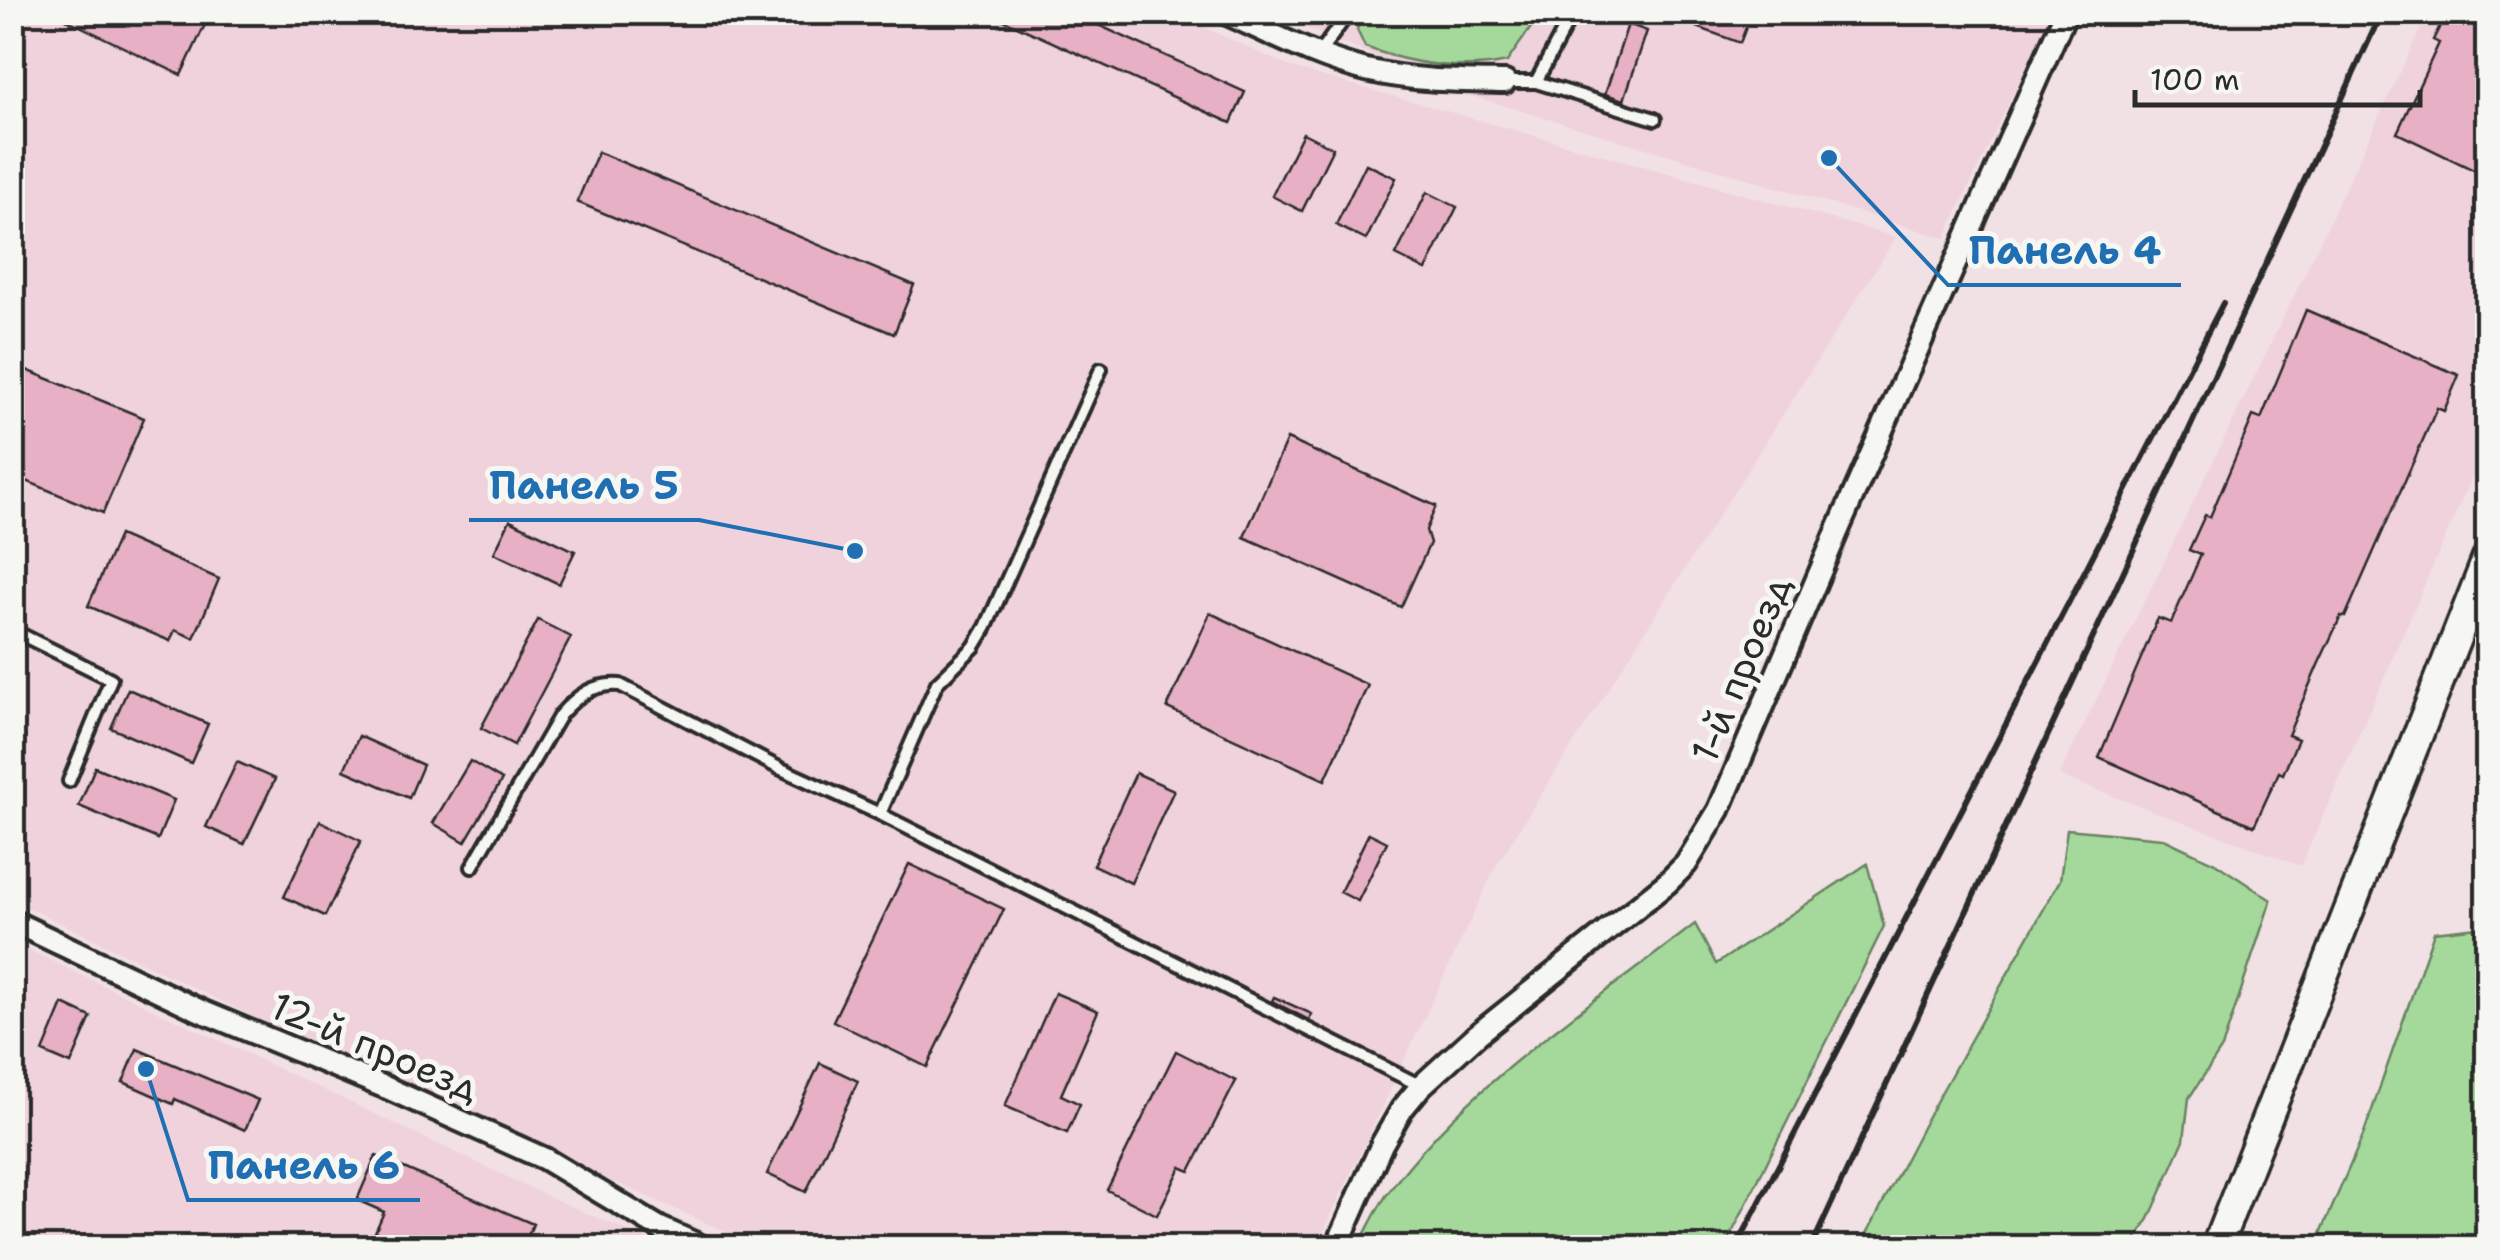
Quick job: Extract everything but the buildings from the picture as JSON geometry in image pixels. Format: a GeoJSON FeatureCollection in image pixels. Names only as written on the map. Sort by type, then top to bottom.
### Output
{"type":"FeatureCollection","features":[{"type":"Feature","properties":{"kind":"main road"},"geometry":{"type":"LineString","coordinates":[[2216,1248],[2488,557]]}},
{"type":"Feature","properties":{"kind":"street"},"geometry":{"type":"LineString","coordinates":[[1223,12],[1366,70],[1422,80],[1504,82]]}},
{"type":"Feature","properties":{"kind":"street","name":"1-й проезд"},"geometry":{"type":"LineString","coordinates":[[1336,1248],[1382,1144],[1421,1086],[1478,1034],[1667,883],[1705,837],[2066,12]]}},
{"type":"Feature","properties":{"kind":"street","name":"12-й проезд"},"geometry":{"type":"LineString","coordinates":[[12,921],[200,1011],[387,1088],[545,1160],[660,1228],[705,1248]]}},
{"type":"Feature","properties":{"kind":"lane"},"geometry":{"type":"LineString","coordinates":[[1320,54],[1350,12]]}},
{"type":"Feature","properties":{"kind":"lane"},"geometry":{"type":"LineString","coordinates":[[1536,82],[1573,12]]}},
{"type":"Feature","properties":{"kind":"lane"},"geometry":{"type":"LineString","coordinates":[[1504,82],[1536,82],[1655,120]]}},
{"type":"Feature","properties":{"kind":"lane"},"geometry":{"type":"LineString","coordinates":[[880,814],[937,683],[974,647],[986,628],[1100,368]]}},
{"type":"Feature","properties":{"kind":"lane"},"geometry":{"type":"LineString","coordinates":[[12,630],[111,679],[69,780]]}},
{"type":"Feature","properties":{"kind":"lane"},"geometry":{"type":"LineString","coordinates":[[472,867],[560,715],[572,702],[604,684],[620,685],[779,768],[880,814],[1421,1086]]}},
{"type":"Feature","properties":{"kind":"shaded area"},"geometry":{"type":"Polygon","coordinates":[[[12,13],[1172,13],[1293,68],[1896,237],[1497,864],[1316,1247],[760,1247],[353,1065],[13,900],[12,13]]]}},
{"type":"Feature","properties":{"kind":"shaded area"},"geometry":{"type":"Polygon","coordinates":[[[1269,13],[2051,13],[1945,238],[1472,96],[1269,13]]]}},
{"type":"Feature","properties":{"kind":"shaded area"},"geometry":{"type":"Polygon","coordinates":[[[2428,13],[2487,13],[2487,443],[2301,866],[2059,776],[2428,13]]]}},
{"type":"Feature","properties":{"kind":"shaded area"},"geometry":{"type":"Polygon","coordinates":[[[12,942],[545,1195],[664,1247],[13,1247],[12,942]]]}},
{"type":"Feature","properties":{"kind":"green space"},"geometry":{"type":"Polygon","coordinates":[[[1362,12],[1541,13],[1507,62],[1453,66],[1417,62],[1365,47],[1357,30],[1362,12]]]}},
{"type":"Feature","properties":{"kind":"green space"},"geometry":{"type":"Polygon","coordinates":[[[2067,829],[2162,838],[2215,863],[2271,900],[2222,1048],[2189,1098],[2184,1140],[2149,1219],[2131,1247],[1860,1247],[2060,880],[2067,829]]]}},
{"type":"Feature","properties":{"kind":"green space"},"geometry":{"type":"Polygon","coordinates":[[[1867,864],[1884,926],[1725,1247],[1358,1247],[1388,1193],[1420,1154],[1492,1082],[1572,1016],[1695,924],[1716,964],[1867,864]]]}},
{"type":"Feature","properties":{"kind":"green space"},"geometry":{"type":"Polygon","coordinates":[[[2487,926],[2487,1247],[2315,1247],[2364,1133],[2434,932],[2487,926]]]}},
{"type":"Feature","properties":{"kind":"railway"},"geometry":{"type":"LineString","coordinates":[[1811,1248],[2382,12]]}},
{"type":"Feature","properties":{"kind":"railway"},"geometry":{"type":"LineString","coordinates":[[1736,1248],[2223,303]]}},
{"type":"Feature","properties":{"kind":"place","name":"Панель 4"},"geometry":{"type":"Point","coordinates":[1829,158]}},
{"type":"Feature","properties":{"kind":"place","name":"Панель 5"},"geometry":{"type":"Point","coordinates":[855,551]}},
{"type":"Feature","properties":{"kind":"place","name":"Панель 6"},"geometry":{"type":"Point","coordinates":[146,1069]}}]}
